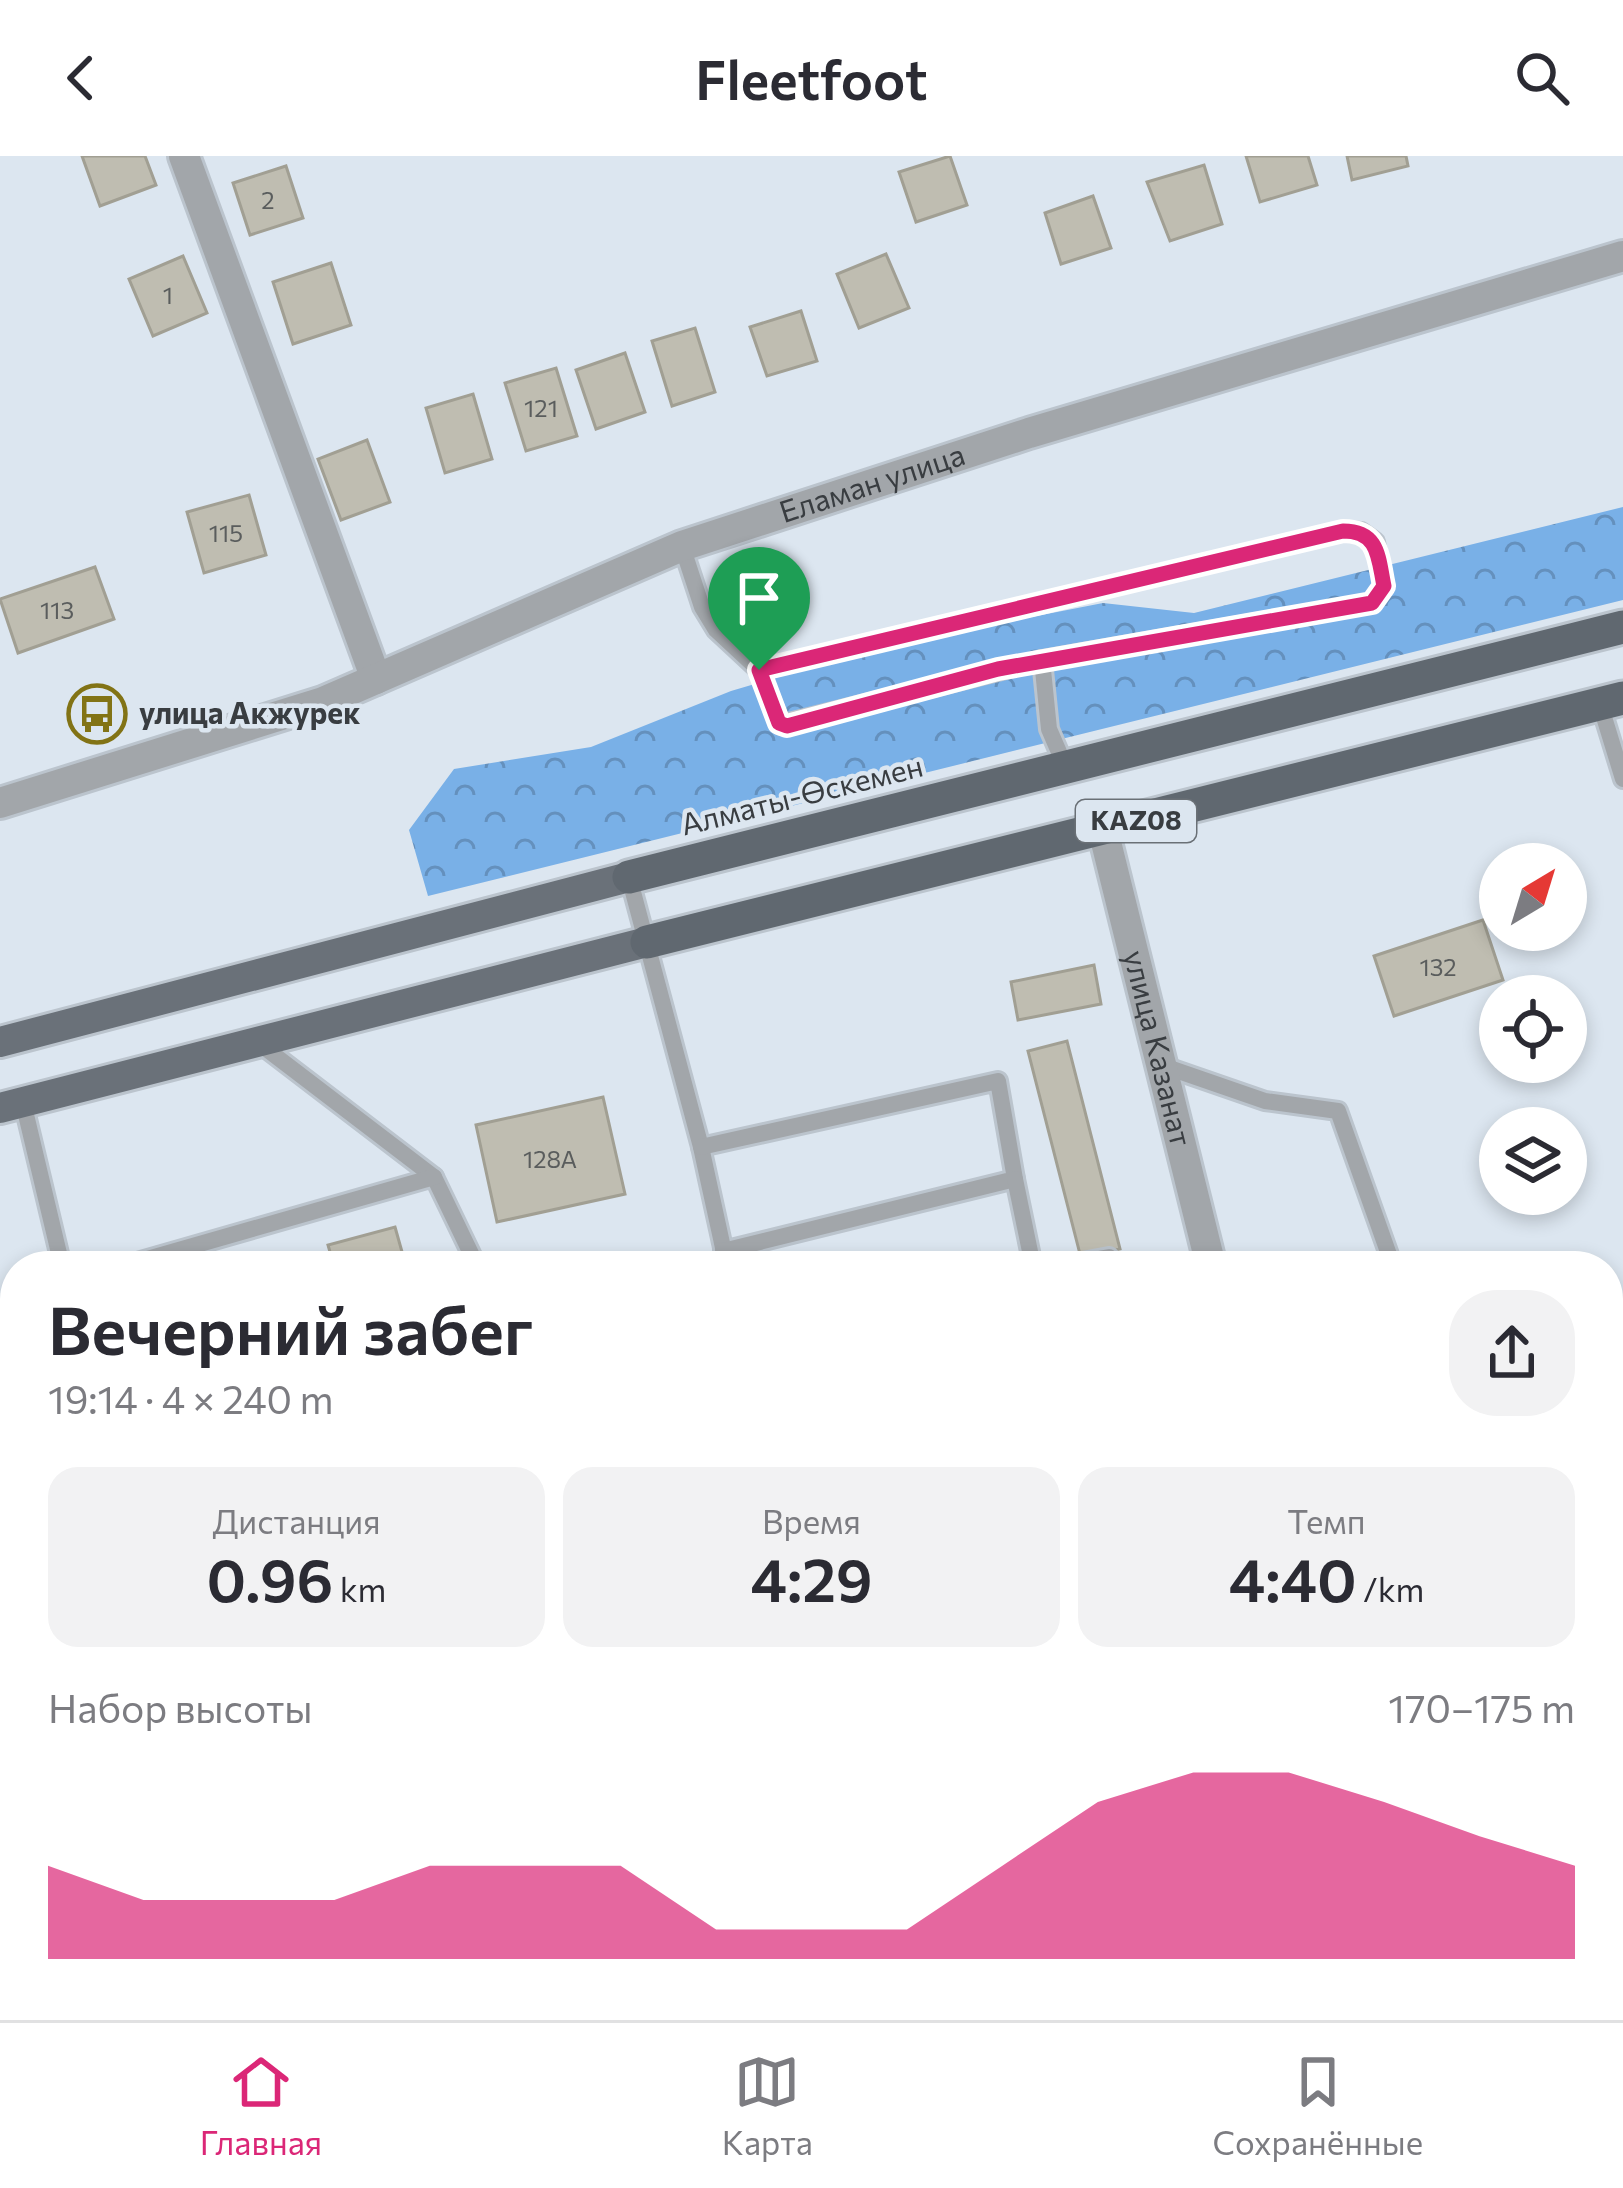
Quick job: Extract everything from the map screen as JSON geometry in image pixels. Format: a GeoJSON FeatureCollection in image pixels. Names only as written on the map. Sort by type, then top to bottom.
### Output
{"type":"FeatureCollection","features":[{"type":"Feature","properties":{"kind":"highway","name":"Алматы-Өскемен"},"geometry":{"type":"LineString","coordinates":[[629,877],[1623,627]]}},
{"type":"Feature","properties":{"kind":"highway","name":"KAZ08"},"geometry":{"type":"LineString","coordinates":[[647,941],[1612,701]]}},
{"type":"Feature","properties":{"kind":"main road","name":"Алматы-Өскемен"},"geometry":{"type":"LineString","coordinates":[[0,1042],[629,877]]}},
{"type":"Feature","properties":{"kind":"main road","name":"KAZ08"},"geometry":{"type":"LineString","coordinates":[[12,1105],[647,941]]}},
{"type":"Feature","properties":{"kind":"street"},"geometry":{"type":"LineString","coordinates":[[184,156],[376,679]]}},
{"type":"Feature","properties":{"kind":"street","name":"Еламан улица"},"geometry":{"type":"LineString","coordinates":[[0,803],[323,702],[682,546],[1029,433],[1623,256]]}},
{"type":"Feature","properties":{"kind":"street","name":"улица Казанат"},"geometry":{"type":"LineString","coordinates":[[1103,830],[1157,1064],[1207,1251]]}},
{"type":"Feature","properties":{"kind":"lane"},"geometry":{"type":"LineString","coordinates":[[682,546],[702,607],[716,630],[759,670],[779,723],[787,726],[1042,660],[1372,603],[1384,586],[1375,542],[1361,532],[1343,531],[759,670]]}},
{"type":"Feature","properties":{"kind":"lane"},"geometry":{"type":"LineString","coordinates":[[1042,660],[1049,729],[1065,766]]}},
{"type":"Feature","properties":{"kind":"lane"},"geometry":{"type":"LineString","coordinates":[[1612,701],[1623,779]]}},
{"type":"Feature","properties":{"kind":"lane"},"geometry":{"type":"LineString","coordinates":[[629,877],[701,1147],[723,1251]]}},
{"type":"Feature","properties":{"kind":"lane"},"geometry":{"type":"LineString","coordinates":[[256,1040],[434,1177],[470,1251]]}},
{"type":"Feature","properties":{"kind":"lane"},"geometry":{"type":"LineString","coordinates":[[1157,1064],[1265,1101],[1338,1111],[1388,1251]]}},
{"type":"Feature","properties":{"kind":"lane"},"geometry":{"type":"LineString","coordinates":[[701,1147],[998,1081],[1031,1251]]}},
{"type":"Feature","properties":{"kind":"lane"},"geometry":{"type":"LineString","coordinates":[[12,1105],[57,1251]]}},
{"type":"Feature","properties":{"kind":"lane"},"geometry":{"type":"LineString","coordinates":[[175,1251],[434,1177]]}},
{"type":"Feature","properties":{"kind":"lane"},"geometry":{"type":"LineString","coordinates":[[754,1251],[1016,1179]]}},
{"type":"Feature","properties":{"kind":"green space"},"geometry":{"type":"Polygon","coordinates":[[[1623,507],[1623,600],[428,896],[409,830],[454,769],[591,747],[731,691],[883,646],[1103,603],[1194,613],[1623,507]]]}},
{"type":"Feature","properties":{"kind":"building"},"geometry":{"type":"Polygon","coordinates":[[[82,156],[145,156],[156,185],[100,206],[82,156]]]}},
{"type":"Feature","properties":{"kind":"building"},"geometry":{"type":"Polygon","coordinates":[[[950,156],[967,205],[916,222],[899,172],[950,156]]]}},
{"type":"Feature","properties":{"kind":"building"},"geometry":{"type":"Polygon","coordinates":[[[1246,156],[1308,156],[1317,185],[1260,202],[1246,156]]]}},
{"type":"Feature","properties":{"kind":"building"},"geometry":{"type":"Polygon","coordinates":[[[1347,156],[1406,156],[1408,166],[1352,180],[1347,156]]]}},
{"type":"Feature","properties":{"kind":"building"},"geometry":{"type":"Polygon","coordinates":[[[1204,165],[1222,224],[1170,241],[1147,182],[1204,165]]]}},
{"type":"Feature","properties":{"kind":"building"},"geometry":{"type":"Polygon","coordinates":[[[286,166],[303,218],[250,235],[233,183],[286,166]]]}},
{"type":"Feature","properties":{"kind":"building"},"geometry":{"type":"Polygon","coordinates":[[[1093,196],[1111,248],[1061,264],[1045,213],[1093,196]]]}},
{"type":"Feature","properties":{"kind":"building"},"geometry":{"type":"Polygon","coordinates":[[[886,254],[909,308],[859,328],[837,274],[886,254]]]}},
{"type":"Feature","properties":{"kind":"building"},"geometry":{"type":"Polygon","coordinates":[[[183,256],[207,313],[153,336],[129,279],[183,256]]]}},
{"type":"Feature","properties":{"kind":"building"},"geometry":{"type":"Polygon","coordinates":[[[331,263],[351,325],[293,344],[273,282],[331,263]]]}},
{"type":"Feature","properties":{"kind":"building"},"geometry":{"type":"Polygon","coordinates":[[[801,311],[817,361],[767,376],[750,327],[801,311]]]}},
{"type":"Feature","properties":{"kind":"building"},"geometry":{"type":"Polygon","coordinates":[[[695,328],[715,392],[672,406],[652,341],[695,328]]]}},
{"type":"Feature","properties":{"kind":"building"},"geometry":{"type":"Polygon","coordinates":[[[625,353],[645,412],[596,429],[576,370],[625,353]]]}},
{"type":"Feature","properties":{"kind":"building"},"geometry":{"type":"Polygon","coordinates":[[[556,368],[577,436],[526,451],[505,383],[556,368]]]}},
{"type":"Feature","properties":{"kind":"building"},"geometry":{"type":"Polygon","coordinates":[[[473,394],[492,459],[445,473],[426,408],[473,394]]]}},
{"type":"Feature","properties":{"kind":"building"},"geometry":{"type":"Polygon","coordinates":[[[367,440],[390,502],[341,520],[318,459],[367,440]]]}},
{"type":"Feature","properties":{"kind":"building"},"geometry":{"type":"Polygon","coordinates":[[[249,495],[266,555],[204,573],[187,512],[249,495]]]}},
{"type":"Feature","properties":{"kind":"building"},"geometry":{"type":"Polygon","coordinates":[[[95,567],[114,619],[18,653],[0,599],[95,567]]]}},
{"type":"Feature","properties":{"kind":"building"},"geometry":{"type":"Polygon","coordinates":[[[1479,921],[1479,951],[1493,951],[1501,975],[1479,975],[1479,988],[1394,1016],[1374,956],[1479,921]]]}},
{"type":"Feature","properties":{"kind":"building"},"geometry":{"type":"Polygon","coordinates":[[[1094,965],[1101,1004],[1018,1020],[1011,982],[1094,965]]]}},
{"type":"Feature","properties":{"kind":"building"},"geometry":{"type":"Polygon","coordinates":[[[1067,1041],[1120,1249],[1079,1251],[1028,1051],[1067,1041]]]}},
{"type":"Feature","properties":{"kind":"building"},"geometry":{"type":"Polygon","coordinates":[[[603,1097],[625,1194],[497,1222],[476,1125],[603,1097]]]}},
{"type":"Feature","properties":{"kind":"building"},"geometry":{"type":"Polygon","coordinates":[[[395,1227],[402,1251],[330,1251],[328,1245],[395,1227]]]}},
{"type":"Feature","properties":{"kind":"place","name":"улица Акжурек"},"geometry":{"type":"Point","coordinates":[97,714]}},
{"type":"Feature","properties":{"kind":"route"},"geometry":{"type":"LineString","coordinates":[[1343,531],[1361,532],[1375,542],[1384,586],[1372,603],[998,669],[787,726],[779,723],[759,670],[1343,531]]}}]}
